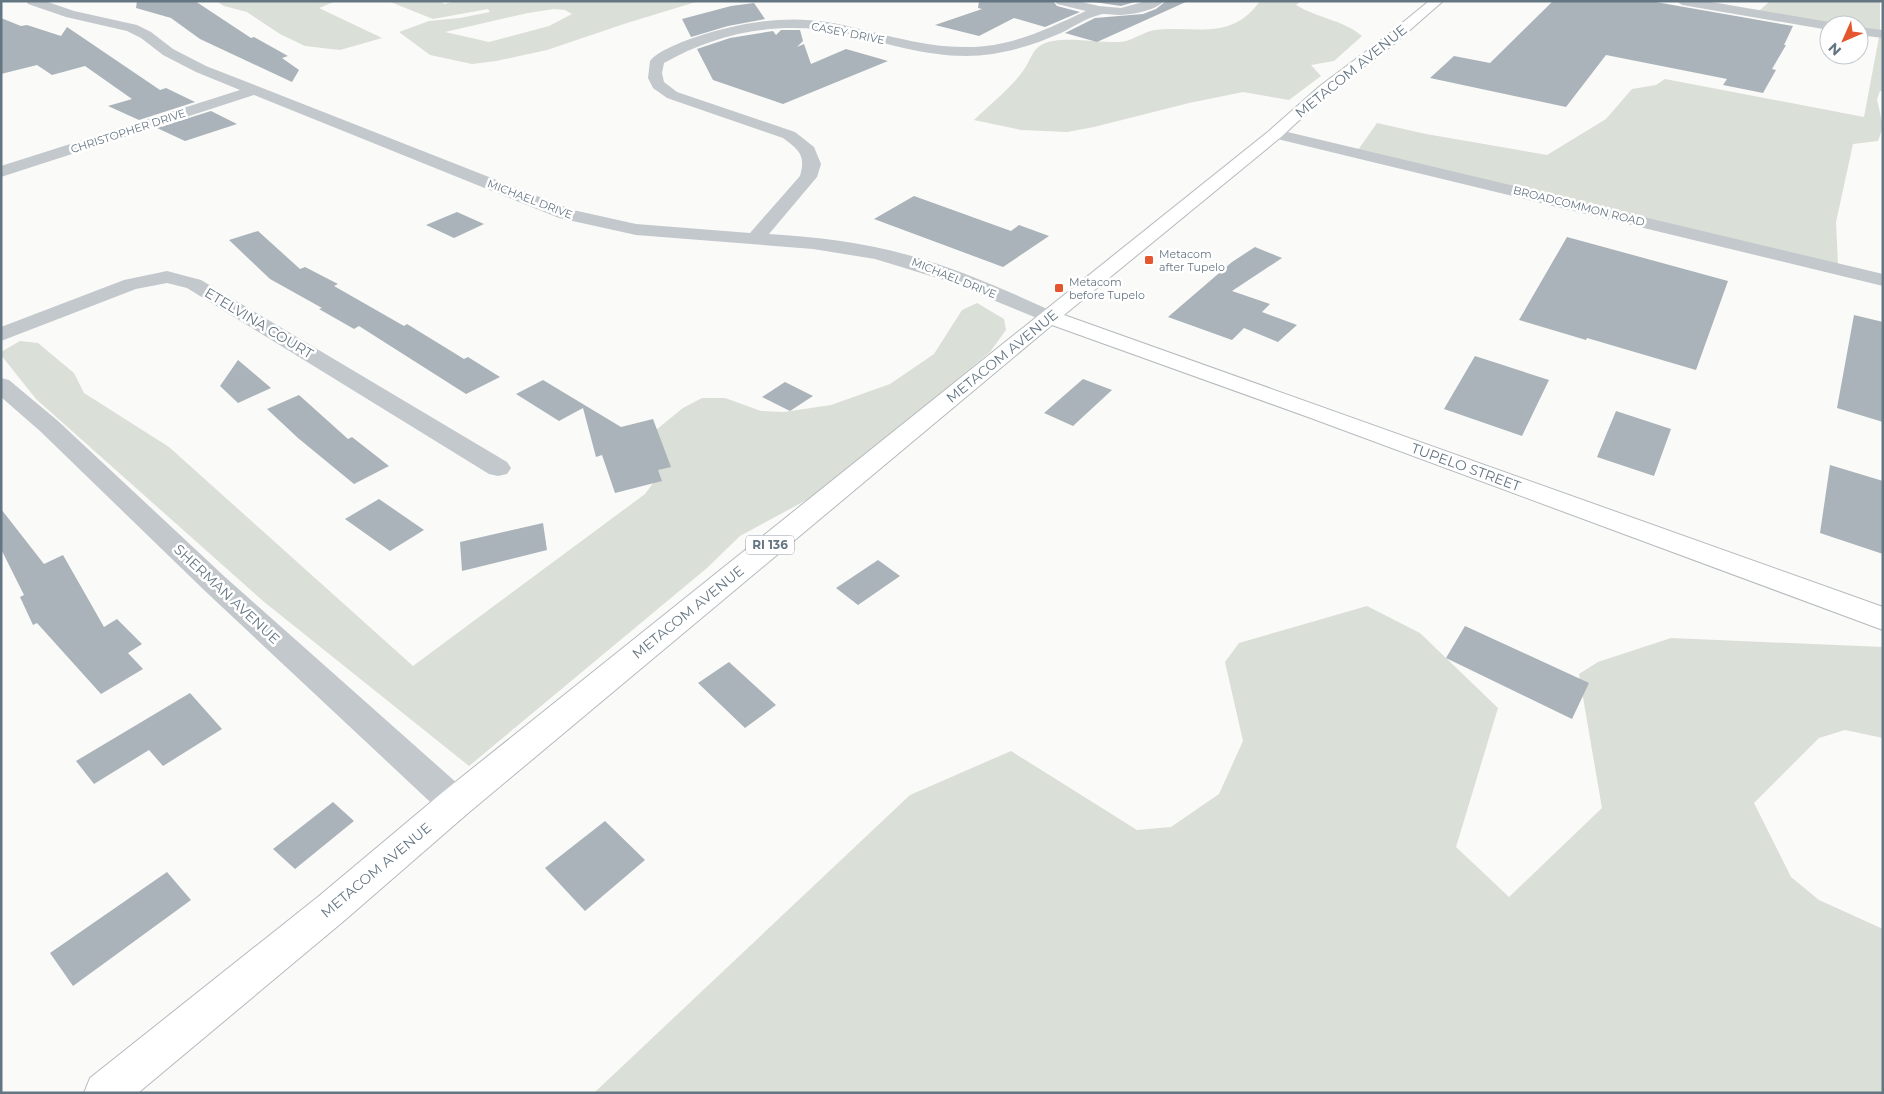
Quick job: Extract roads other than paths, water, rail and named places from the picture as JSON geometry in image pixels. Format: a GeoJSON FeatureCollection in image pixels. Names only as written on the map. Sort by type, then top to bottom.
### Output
{"type":"FeatureCollection","features":[{"type":"Feature","properties":{"kind":"main road","name":"METACOM AVENUE"},"geometry":{"type":"LineString","coordinates":[[105,1093],[332,908],[455,803],[1275,134],[1325,89],[1437,1]]}},
{"type":"Feature","properties":{"kind":"main road","name":"TUPELO STREET"},"geometry":{"type":"LineString","coordinates":[[1049,317],[1306,408],[1883,619]]}},
{"type":"Feature","properties":{"kind":"street","name":"MICHAEL DRIVE"},"geometry":{"type":"LineString","coordinates":[[32,1],[71,14],[132,28],[146,35],[168,52],[201,69],[581,219],[646,232],[849,248],[912,261],[1049,317]]}},
{"type":"Feature","properties":{"kind":"street"},"geometry":{"type":"LineString","coordinates":[[1061,1],[1099,10],[1133,11],[1158,1]]}},
{"type":"Feature","properties":{"kind":"street"},"geometry":{"type":"LineString","coordinates":[[1682,1],[1819,24]]}},
{"type":"Feature","properties":{"kind":"street","name":"CASEY DRIVE"},"geometry":{"type":"LineString","coordinates":[[754,240],[808,177],[812,164],[806,147],[789,135],[672,95],[659,87],[654,75],[657,61],[676,49],[726,32],[754,27],[799,24],[825,26],[926,48],[949,51],[984,51],[1013,47],[1028,42],[1099,10]]}},
{"type":"Feature","properties":{"kind":"street"},"geometry":{"type":"LineString","coordinates":[[1869,32],[1883,34]]}},
{"type":"Feature","properties":{"kind":"street","name":"CHRISTOPHER DRIVE"},"geometry":{"type":"LineString","coordinates":[[1,172],[255,90]]}},
{"type":"Feature","properties":{"kind":"street","name":"BROADCOMMON ROAD"},"geometry":{"type":"LineString","coordinates":[[1275,134],[1883,280]]}},
{"type":"Feature","properties":{"kind":"street","name":"ETELVINA COURT"},"geometry":{"type":"LineString","coordinates":[[1,335],[131,284],[166,277],[194,284],[498,468]]}},
{"type":"Feature","properties":{"kind":"street","name":"SHERMAN AVENUE"},"geometry":{"type":"LineString","coordinates":[[1,385],[49,426],[223,591],[455,803]]}},
{"type":"Feature","properties":{"kind":"place","name":"Metacom after Tupelo"},"geometry":{"type":"Point","coordinates":[1149,260]}},
{"type":"Feature","properties":{"kind":"place","name":"Metacom before Tupelo"},"geometry":{"type":"Point","coordinates":[1059,288]}}]}
